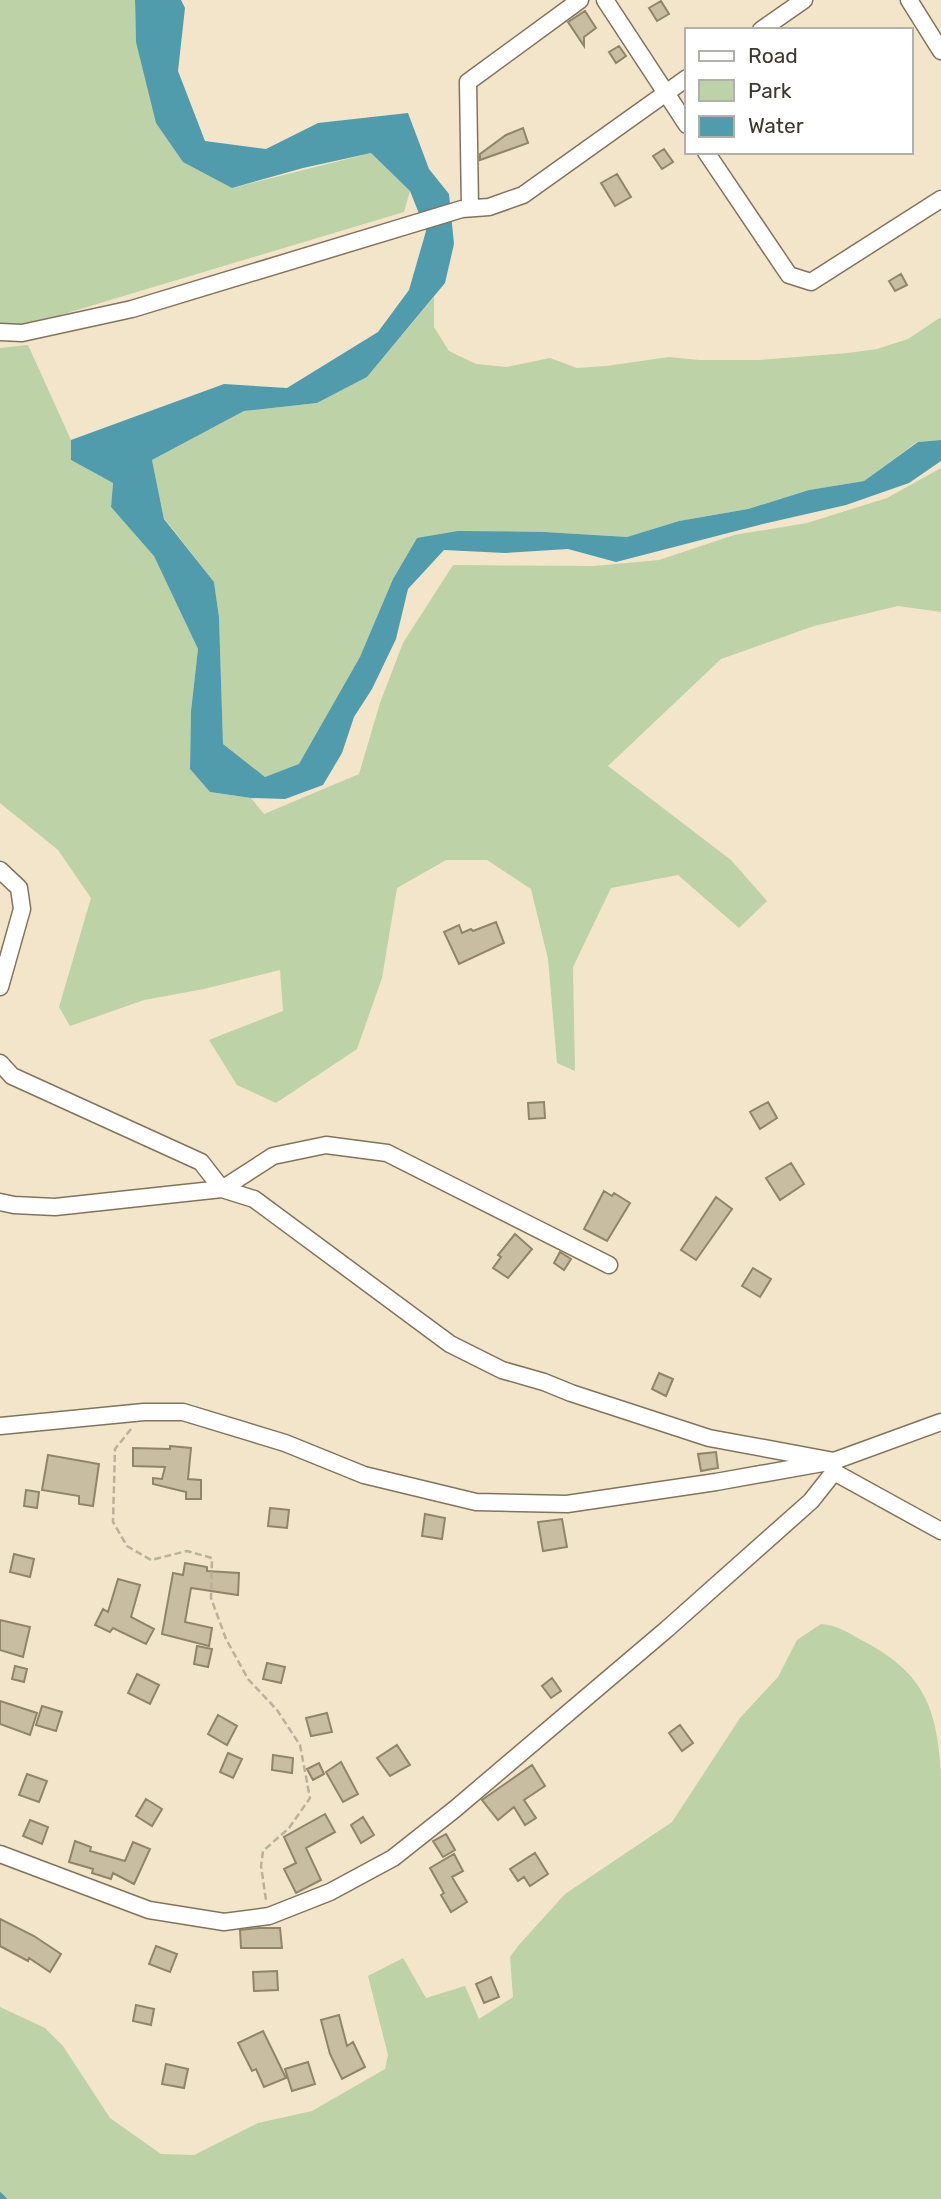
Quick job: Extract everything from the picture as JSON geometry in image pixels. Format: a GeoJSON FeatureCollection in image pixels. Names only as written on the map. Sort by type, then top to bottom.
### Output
{"type":"FeatureCollection","features":[{"type":"Feature","properties":{"kind":"street"},"geometry":{"type":"LineString","coordinates":[[466,209],[468,82],[580,0]]}},
{"type":"Feature","properties":{"kind":"street"},"geometry":{"type":"LineString","coordinates":[[605,0],[685,122]]}},
{"type":"Feature","properties":{"kind":"street"},"geometry":{"type":"LineString","coordinates":[[764,28],[804,0]]}},
{"type":"Feature","properties":{"kind":"street"},"geometry":{"type":"LineString","coordinates":[[909,0],[941,51]]}},
{"type":"Feature","properties":{"kind":"street"},"geometry":{"type":"LineString","coordinates":[[0,332],[22,333],[132,309],[434,218],[466,209],[489,207],[523,195],[685,79]]}},
{"type":"Feature","properties":{"kind":"street"},"geometry":{"type":"LineString","coordinates":[[707,154],[789,275],[811,282],[941,199]]}},
{"type":"Feature","properties":{"kind":"street"},"geometry":{"type":"LineString","coordinates":[[0,870],[19,888],[22,908],[0,987]]}},
{"type":"Feature","properties":{"kind":"street"},"geometry":{"type":"LineString","coordinates":[[0,1063],[12,1076],[201,1162],[222,1189]]}},
{"type":"Feature","properties":{"kind":"street"},"geometry":{"type":"LineString","coordinates":[[222,1189],[273,1156],[326,1145],[387,1153],[609,1265]]}},
{"type":"Feature","properties":{"kind":"street"},"geometry":{"type":"LineString","coordinates":[[0,1202],[55,1207],[222,1189],[254,1199],[450,1344],[502,1370],[709,1438],[834,1467],[941,1531]]}},
{"type":"Feature","properties":{"kind":"street"},"geometry":{"type":"LineString","coordinates":[[0,1426],[144,1412],[183,1412],[285,1443],[364,1475],[476,1502],[567,1504],[834,1467],[933,1424],[941,1408]]}},
{"type":"Feature","properties":{"kind":"street"},"geometry":{"type":"LineString","coordinates":[[0,1854],[149,1910],[224,1922],[269,1916],[330,1892],[393,1858],[464,1802],[667,1629],[811,1501],[834,1467]]}},
{"type":"Feature","properties":{"kind":"path"},"geometry":{"type":"LineString","coordinates":[[144,1412],[115,1449],[113,1521],[127,1546],[151,1560],[187,1551],[212,1558],[211,1598],[226,1639],[247,1679],[277,1710],[300,1745],[310,1798],[289,1828],[262,1851],[261,1866],[269,1916]]}},
{"type":"Feature","properties":{"kind":"green space"},"geometry":{"type":"Polygon","coordinates":[[[0,0],[135,0],[136,42],[232,188],[371,153],[410,191],[404,212],[57,316],[0,328],[0,0]]]}},
{"type":"Feature","properties":{"kind":"green space"},"geometry":{"type":"Polygon","coordinates":[[[434,297],[434,327],[449,351],[476,364],[507,367],[550,358],[577,368],[669,357],[758,360],[848,353],[877,349],[908,339],[941,317],[941,440],[917,442],[864,481],[809,490],[748,509],[679,521],[627,537],[545,532],[417,538],[393,579],[361,657],[299,765],[265,777],[223,744],[219,617],[214,582],[164,518],[152,460],[244,411],[317,403],[367,377],[434,297]]]}},
{"type":"Feature","properties":{"kind":"green space"},"geometry":{"type":"Polygon","coordinates":[[[28,345],[71,440],[71,460],[113,483],[111,507],[154,555],[198,649],[191,711],[190,769],[210,792],[251,798],[264,814],[359,774],[380,703],[403,643],[453,565],[594,566],[659,560],[734,535],[807,523],[887,498],[941,468],[941,612],[898,606],[814,626],[721,659],[608,766],[731,860],[767,901],[739,928],[678,875],[611,888],[573,967],[575,1071],[557,1063],[548,959],[531,889],[487,860],[446,860],[397,888],[382,978],[357,1049],[276,1103],[237,1085],[209,1040],[283,1011],[280,970],[204,989],[144,1000],[70,1026],[59,1007],[91,898],[58,850],[0,803],[0,348],[28,345]]]}},
{"type":"Feature","properties":{"kind":"green space"},"geometry":{"type":"Polygon","coordinates":[[[821,1624],[849,1633],[902,1667],[924,1696],[936,1730],[941,1773],[941,2199],[0,2199],[0,2007],[45,2028],[63,2046],[110,2118],[161,2154],[194,2155],[258,2123],[312,2111],[385,2069],[388,2055],[368,1976],[403,1958],[426,1998],[465,1986],[479,2019],[513,1997],[510,1957],[518,1946],[565,1894],[672,1822],[740,1718],[778,1677],[797,1640],[821,1624]]]}},
{"type":"Feature","properties":{"kind":"water"},"geometry":{"type":"Polygon","coordinates":[[[135,0],[181,0],[185,8],[178,71],[205,141],[266,149],[318,123],[408,113],[429,169],[449,194],[454,244],[445,283],[367,377],[317,403],[244,411],[152,460],[164,519],[214,582],[219,617],[223,744],[265,777],[299,764],[360,657],[393,579],[417,538],[458,531],[627,537],[679,521],[748,509],[809,490],[864,481],[918,442],[941,440],[941,461],[909,483],[846,505],[616,562],[568,549],[505,553],[444,550],[408,589],[396,639],[372,689],[354,717],[342,753],[323,785],[285,799],[251,798],[210,792],[190,769],[191,711],[198,649],[154,556],[111,507],[113,483],[71,460],[71,440],[224,384],[287,388],[378,332],[409,290],[426,231],[410,191],[371,153],[232,188],[183,162],[156,123],[136,42],[135,0]]]}},
{"type":"Feature","properties":{"kind":"building"},"geometry":{"type":"Polygon","coordinates":[[[661,1],[669,14],[657,21],[649,8],[661,1]]]}},
{"type":"Feature","properties":{"kind":"building"},"geometry":{"type":"Polygon","coordinates":[[[585,11],[596,28],[584,37],[584,46],[568,22],[585,11]]]}},
{"type":"Feature","properties":{"kind":"building"},"geometry":{"type":"Polygon","coordinates":[[[619,46],[626,56],[616,63],[609,52],[619,46]]]}},
{"type":"Feature","properties":{"kind":"building"},"geometry":{"type":"Polygon","coordinates":[[[523,128],[528,143],[480,160],[480,154],[506,135],[523,128]]]}},
{"type":"Feature","properties":{"kind":"building"},"geometry":{"type":"Polygon","coordinates":[[[664,149],[673,162],[662,169],[653,156],[664,149]]]}},
{"type":"Feature","properties":{"kind":"building"},"geometry":{"type":"Polygon","coordinates":[[[617,174],[631,197],[615,206],[601,183],[617,174]]]}},
{"type":"Feature","properties":{"kind":"building"},"geometry":{"type":"Polygon","coordinates":[[[901,274],[907,285],[895,291],[889,281],[901,274]]]}},
{"type":"Feature","properties":{"kind":"building"},"geometry":{"type":"Polygon","coordinates":[[[496,922],[504,943],[459,964],[444,932],[459,925],[462,933],[471,929],[473,931],[496,922]]]}},
{"type":"Feature","properties":{"kind":"building"},"geometry":{"type":"Polygon","coordinates":[[[544,1102],[545,1118],[529,1119],[528,1103],[544,1102]]]}},
{"type":"Feature","properties":{"kind":"building"},"geometry":{"type":"Polygon","coordinates":[[[768,1102],[777,1118],[760,1129],[750,1112],[768,1102]]]}},
{"type":"Feature","properties":{"kind":"building"},"geometry":{"type":"Polygon","coordinates":[[[791,1163],[804,1184],[780,1200],[766,1178],[791,1163]]]}},
{"type":"Feature","properties":{"kind":"building"},"geometry":{"type":"Polygon","coordinates":[[[604,1191],[612,1196],[614,1193],[630,1203],[607,1241],[584,1229],[604,1191]]]}},
{"type":"Feature","properties":{"kind":"building"},"geometry":{"type":"Polygon","coordinates":[[[716,1197],[732,1209],[696,1260],[681,1250],[716,1197]]]}},
{"type":"Feature","properties":{"kind":"building"},"geometry":{"type":"Polygon","coordinates":[[[515,1234],[532,1249],[508,1278],[493,1268],[501,1257],[498,1255],[515,1234]]]}},
{"type":"Feature","properties":{"kind":"building"},"geometry":{"type":"Polygon","coordinates":[[[560,1252],[571,1259],[564,1270],[554,1263],[560,1252]]]}},
{"type":"Feature","properties":{"kind":"building"},"geometry":{"type":"Polygon","coordinates":[[[753,1268],[771,1279],[760,1297],[742,1286],[753,1268]]]}},
{"type":"Feature","properties":{"kind":"building"},"geometry":{"type":"Polygon","coordinates":[[[659,1373],[673,1379],[666,1396],[652,1389],[659,1373]]]}},
{"type":"Feature","properties":{"kind":"building"},"geometry":{"type":"Polygon","coordinates":[[[170,1446],[191,1448],[188,1479],[201,1480],[201,1499],[186,1499],[186,1492],[153,1484],[153,1478],[162,1479],[165,1467],[133,1466],[133,1448],[170,1449],[170,1446]]]}},
{"type":"Feature","properties":{"kind":"building"},"geometry":{"type":"Polygon","coordinates":[[[716,1452],[718,1468],[701,1471],[698,1454],[716,1452]]]}},
{"type":"Feature","properties":{"kind":"building"},"geometry":{"type":"Polygon","coordinates":[[[48,1455],[99,1464],[93,1506],[79,1504],[79,1496],[42,1490],[48,1455]]]}},
{"type":"Feature","properties":{"kind":"building"},"geometry":{"type":"Polygon","coordinates":[[[26,1490],[39,1492],[37,1508],[24,1506],[26,1490]]]}},
{"type":"Feature","properties":{"kind":"building"},"geometry":{"type":"Polygon","coordinates":[[[270,1508],[289,1510],[287,1528],[268,1526],[270,1508]]]}},
{"type":"Feature","properties":{"kind":"building"},"geometry":{"type":"Polygon","coordinates":[[[425,1514],[445,1518],[442,1539],[422,1536],[425,1514]]]}},
{"type":"Feature","properties":{"kind":"building"},"geometry":{"type":"Polygon","coordinates":[[[562,1519],[567,1547],[543,1551],[538,1522],[562,1519]]]}},
{"type":"Feature","properties":{"kind":"building"},"geometry":{"type":"Polygon","coordinates":[[[14,1554],[34,1559],[30,1577],[10,1572],[14,1554]]]}},
{"type":"Feature","properties":{"kind":"building"},"geometry":{"type":"Polygon","coordinates":[[[185,1563],[207,1567],[207,1571],[239,1573],[238,1595],[191,1588],[185,1622],[212,1628],[209,1646],[162,1634],[173,1573],[183,1575],[185,1563]]]}},
{"type":"Feature","properties":{"kind":"building"},"geometry":{"type":"Polygon","coordinates":[[[118,1579],[140,1585],[131,1617],[154,1629],[146,1644],[113,1628],[110,1632],[95,1625],[103,1609],[108,1612],[118,1579]]]}},
{"type":"Feature","properties":{"kind":"building"},"geometry":{"type":"Polygon","coordinates":[[[0,1620],[30,1627],[23,1657],[0,1650],[0,1620]]]}},
{"type":"Feature","properties":{"kind":"building"},"geometry":{"type":"Polygon","coordinates":[[[197,1646],[212,1649],[208,1667],[194,1664],[197,1646]]]}},
{"type":"Feature","properties":{"kind":"building"},"geometry":{"type":"Polygon","coordinates":[[[267,1663],[285,1667],[281,1683],[263,1679],[267,1663]]]}},
{"type":"Feature","properties":{"kind":"building"},"geometry":{"type":"Polygon","coordinates":[[[15,1666],[27,1669],[24,1682],[12,1679],[15,1666]]]}},
{"type":"Feature","properties":{"kind":"building"},"geometry":{"type":"Polygon","coordinates":[[[137,1674],[159,1685],[150,1704],[128,1693],[137,1674]]]}},
{"type":"Feature","properties":{"kind":"building"},"geometry":{"type":"Polygon","coordinates":[[[552,1678],[561,1691],[551,1698],[542,1686],[552,1678]]]}},
{"type":"Feature","properties":{"kind":"building"},"geometry":{"type":"Polygon","coordinates":[[[0,1701],[37,1713],[30,1735],[0,1724],[0,1701]]]}},
{"type":"Feature","properties":{"kind":"building"},"geometry":{"type":"Polygon","coordinates":[[[42,1706],[62,1712],[56,1731],[36,1725],[42,1706]]]}},
{"type":"Feature","properties":{"kind":"building"},"geometry":{"type":"Polygon","coordinates":[[[327,1713],[332,1732],[311,1736],[306,1718],[327,1713]]]}},
{"type":"Feature","properties":{"kind":"building"},"geometry":{"type":"Polygon","coordinates":[[[218,1715],[237,1726],[227,1745],[208,1734],[218,1715]]]}},
{"type":"Feature","properties":{"kind":"building"},"geometry":{"type":"Polygon","coordinates":[[[680,1725],[693,1743],[682,1751],[669,1733],[680,1725]]]}},
{"type":"Feature","properties":{"kind":"building"},"geometry":{"type":"Polygon","coordinates":[[[397,1745],[410,1765],[390,1776],[377,1758],[397,1745]]]}},
{"type":"Feature","properties":{"kind":"building"},"geometry":{"type":"Polygon","coordinates":[[[228,1753],[242,1759],[233,1778],[220,1772],[228,1753]]]}},
{"type":"Feature","properties":{"kind":"building"},"geometry":{"type":"Polygon","coordinates":[[[273,1755],[293,1758],[292,1773],[272,1770],[273,1755]]]}},
{"type":"Feature","properties":{"kind":"building"},"geometry":{"type":"Polygon","coordinates":[[[341,1762],[358,1794],[343,1802],[326,1772],[341,1762]]]}},
{"type":"Feature","properties":{"kind":"building"},"geometry":{"type":"Polygon","coordinates":[[[319,1763],[324,1774],[313,1780],[307,1769],[319,1763]]]}},
{"type":"Feature","properties":{"kind":"building"},"geometry":{"type":"Polygon","coordinates":[[[532,1765],[545,1786],[524,1800],[536,1818],[525,1825],[514,1807],[498,1820],[482,1800],[532,1765]]]}},
{"type":"Feature","properties":{"kind":"building"},"geometry":{"type":"Polygon","coordinates":[[[27,1774],[47,1781],[39,1802],[19,1795],[27,1774]]]}},
{"type":"Feature","properties":{"kind":"building"},"geometry":{"type":"Polygon","coordinates":[[[146,1799],[162,1809],[152,1826],[136,1816],[146,1799]]]}},
{"type":"Feature","properties":{"kind":"building"},"geometry":{"type":"Polygon","coordinates":[[[325,1814],[335,1832],[306,1848],[321,1880],[296,1893],[284,1869],[296,1863],[284,1837],[325,1814]]]}},
{"type":"Feature","properties":{"kind":"building"},"geometry":{"type":"Polygon","coordinates":[[[363,1817],[374,1835],[361,1843],[351,1825],[363,1817]]]}},
{"type":"Feature","properties":{"kind":"building"},"geometry":{"type":"Polygon","coordinates":[[[30,1820],[48,1827],[42,1844],[23,1836],[30,1820]]]}},
{"type":"Feature","properties":{"kind":"building"},"geometry":{"type":"Polygon","coordinates":[[[446,1834],[455,1850],[443,1857],[433,1841],[446,1834]]]}},
{"type":"Feature","properties":{"kind":"building"},"geometry":{"type":"Polygon","coordinates":[[[75,1841],[91,1847],[90,1851],[125,1861],[133,1842],[150,1849],[134,1884],[113,1873],[111,1879],[92,1873],[93,1869],[69,1862],[75,1841]]]}},
{"type":"Feature","properties":{"kind":"building"},"geometry":{"type":"Polygon","coordinates":[[[535,1853],[548,1874],[530,1886],[524,1877],[518,1881],[510,1869],[535,1853]]]}},
{"type":"Feature","properties":{"kind":"building"},"geometry":{"type":"Polygon","coordinates":[[[454,1854],[463,1871],[452,1877],[467,1902],[451,1912],[430,1868],[454,1854]]]}},
{"type":"Feature","properties":{"kind":"building"},"geometry":{"type":"Polygon","coordinates":[[[0,1919],[34,1936],[61,1954],[50,1972],[29,1958],[28,1961],[0,1946],[0,1919]]]}},
{"type":"Feature","properties":{"kind":"building"},"geometry":{"type":"Polygon","coordinates":[[[280,1928],[282,1948],[241,1948],[240,1930],[280,1928]]]}},
{"type":"Feature","properties":{"kind":"building"},"geometry":{"type":"Polygon","coordinates":[[[156,1946],[177,1954],[170,1972],[149,1964],[156,1946]]]}},
{"type":"Feature","properties":{"kind":"building"},"geometry":{"type":"Polygon","coordinates":[[[277,1971],[278,1990],[254,1991],[253,1972],[277,1971]]]}},
{"type":"Feature","properties":{"kind":"building"},"geometry":{"type":"Polygon","coordinates":[[[491,1977],[499,1997],[484,2003],[476,1984],[491,1977]]]}},
{"type":"Feature","properties":{"kind":"building"},"geometry":{"type":"Polygon","coordinates":[[[136,2005],[154,2009],[151,2025],[133,2021],[136,2005]]]}},
{"type":"Feature","properties":{"kind":"building"},"geometry":{"type":"Polygon","coordinates":[[[339,2015],[347,2046],[353,2042],[365,2067],[342,2079],[330,2054],[321,2020],[339,2015]]]}},
{"type":"Feature","properties":{"kind":"building"},"geometry":{"type":"Polygon","coordinates":[[[263,2031],[286,2078],[264,2087],[256,2069],[252,2071],[238,2043],[263,2031]]]}},
{"type":"Feature","properties":{"kind":"building"},"geometry":{"type":"Polygon","coordinates":[[[308,2062],[315,2084],[292,2091],[285,2069],[308,2062]]]}},
{"type":"Feature","properties":{"kind":"building"},"geometry":{"type":"Polygon","coordinates":[[[166,2064],[188,2069],[184,2088],[162,2084],[166,2064]]]}},
{"type":"Feature","properties":{"kind":"waterway"},"geometry":{"type":"LineString","coordinates":[[0,2195],[4,2199]]}}]}
